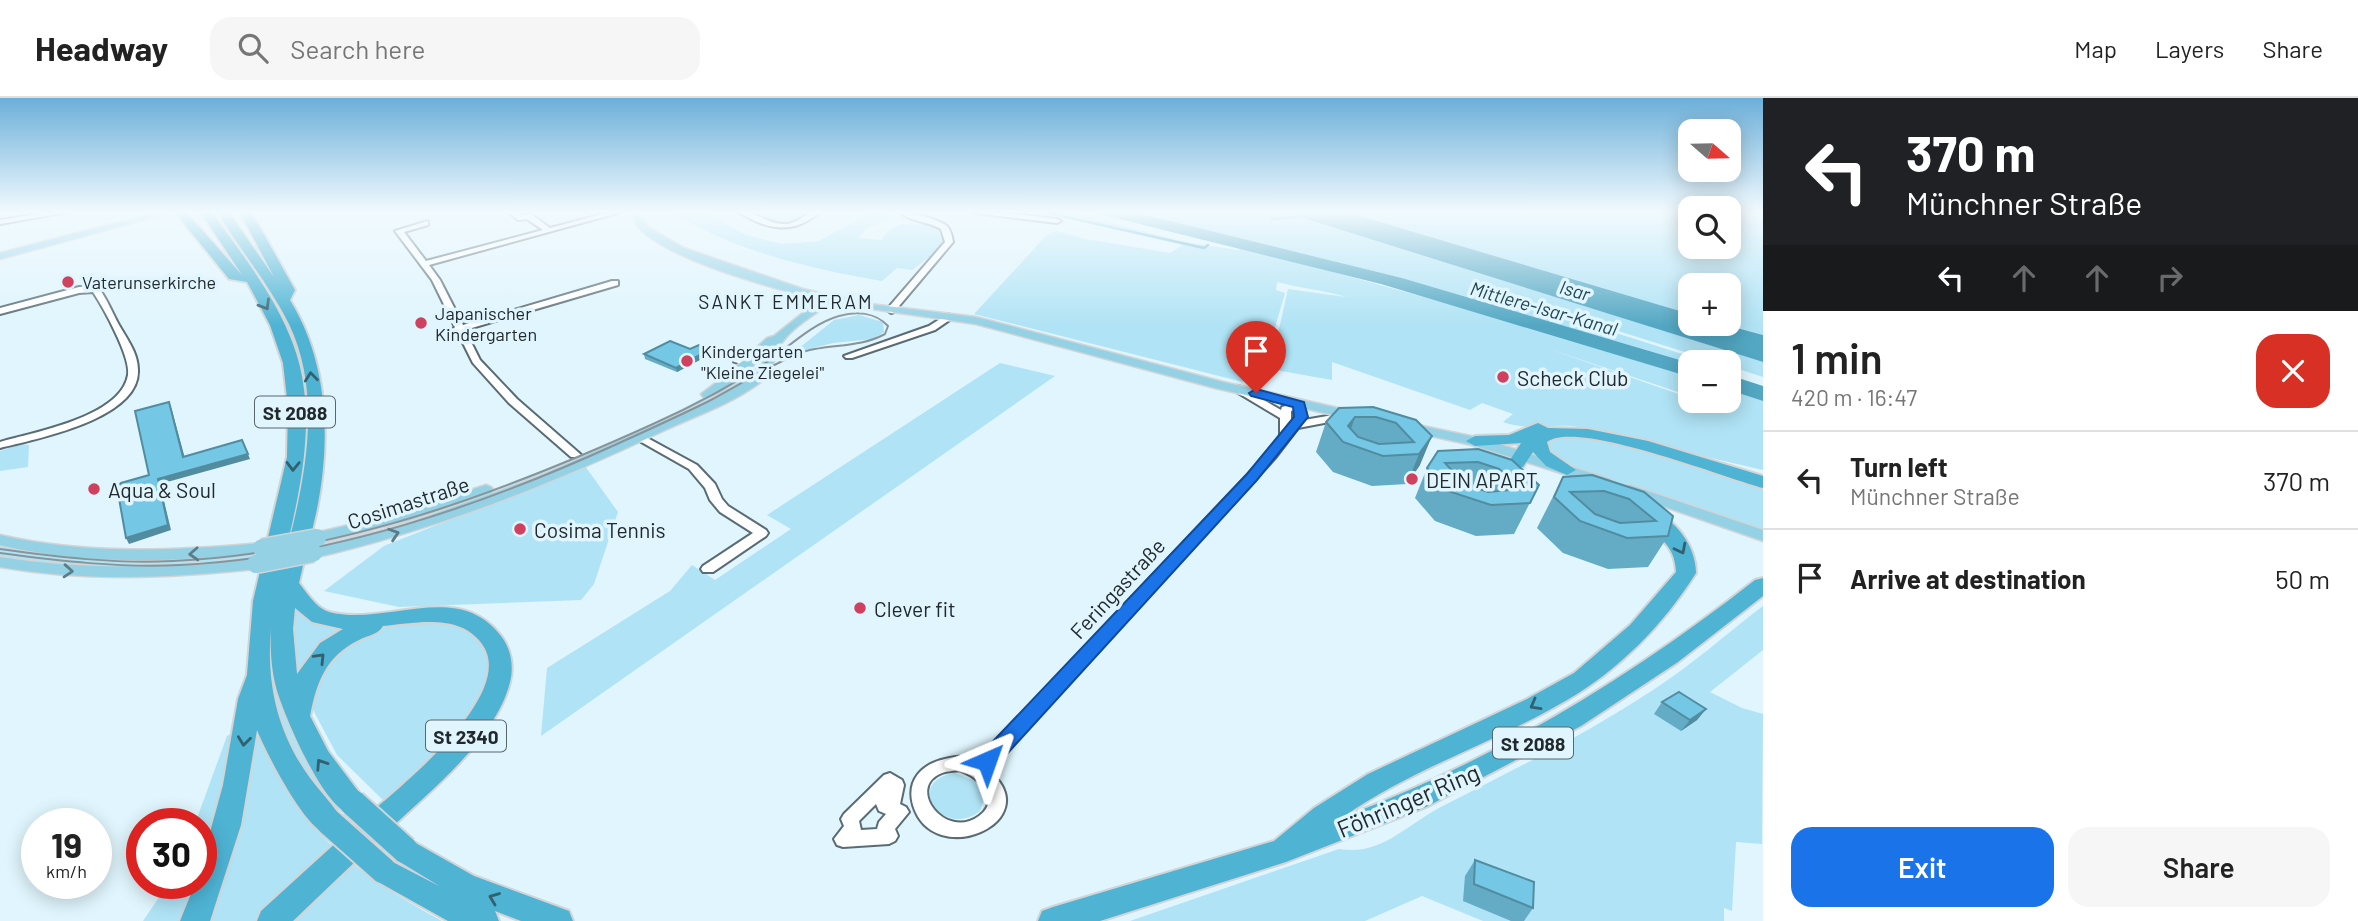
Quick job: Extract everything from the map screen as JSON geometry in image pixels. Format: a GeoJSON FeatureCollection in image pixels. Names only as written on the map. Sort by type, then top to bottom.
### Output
{"type":"FeatureCollection","features":[{"type":"Feature","properties":{"kind":"highway"},"geometry":{"type":"LineString","coordinates":[[211,249],[234,276],[252,283]]}},
{"type":"Feature","properties":{"kind":"highway","name":"St 2088"},"geometry":{"type":"LineString","coordinates":[[231,249],[283,334],[295,390],[293,481],[278,586],[281,656],[296,720],[322,766],[353,803],[394,860],[446,906],[484,921]]}},
{"type":"Feature","properties":{"kind":"highway","name":"St 2088"},"geometry":{"type":"LineString","coordinates":[[247,249],[303,336],[313,388],[313,469],[309,500],[257,639],[259,676],[266,718],[274,742],[309,798],[329,822],[394,860],[558,921]]}},
{"type":"Feature","properties":{"kind":"highway"},"geometry":{"type":"LineString","coordinates":[[266,249],[288,290],[285,308]]}},
{"type":"Feature","properties":{"kind":"highway"},"geometry":{"type":"LineString","coordinates":[[1471,445],[1502,442],[1534,428],[1557,426],[1618,440]]}},
{"type":"Feature","properties":{"kind":"highway"},"geometry":{"type":"LineString","coordinates":[[1545,433],[1538,441],[1538,449],[1567,470]]}},
{"type":"Feature","properties":{"kind":"highway"},"geometry":{"type":"LineString","coordinates":[[1519,459],[1534,435],[1585,434],[1618,440],[1763,482]]}},
{"type":"Feature","properties":{"kind":"highway"},"geometry":{"type":"LineString","coordinates":[[1693,461],[1763,474]]}},
{"type":"Feature","properties":{"kind":"highway"},"geometry":{"type":"LineString","coordinates":[[1277,853],[1320,816],[1391,774],[1517,715],[1582,679],[1632,636],[1677,585],[1686,573],[1687,561],[1673,535],[1643,512],[1592,485]]}},
{"type":"Feature","properties":{"kind":"highway","name":"Föhringer Ring"},"geometry":{"type":"LineString","coordinates":[[1053,921],[1277,853],[1362,822],[1519,751],[1638,681],[1763,585]]}},
{"type":"Feature","properties":{"kind":"highway","name":"St 2340"},"geometry":{"type":"LineString","coordinates":[[272,921],[453,750],[474,726],[493,694],[500,668],[499,654],[486,632],[467,621],[452,617],[343,621],[324,618],[278,586]]}},
{"type":"Feature","properties":{"kind":"highway","name":"St 2340"},"geometry":{"type":"LineString","coordinates":[[296,720],[304,681],[320,656],[346,636],[400,617]]}},
{"type":"Feature","properties":{"kind":"highway"},"geometry":{"type":"LineString","coordinates":[[195,921],[205,897],[240,768],[247,700],[259,676]]}},
{"type":"Feature","properties":{"kind":"main road"},"geometry":{"type":"LineString","coordinates":[[0,256],[25,249]]}},
{"type":"Feature","properties":{"kind":"main road"},"geometry":{"type":"LineString","coordinates":[[682,249],[769,282],[828,299],[993,324],[1079,349],[1300,405],[1360,417]]}},
{"type":"Feature","properties":{"kind":"main road","name":"Cosimastraße"},"geometry":{"type":"LineString","coordinates":[[0,562],[98,573],[194,570],[315,546],[383,537],[438,519],[640,437],[751,382],[762,375],[771,361],[771,349],[780,338],[828,299]]}},
{"type":"Feature","properties":{"kind":"main road","name":"Cosimastraße"},"geometry":{"type":"LineString","coordinates":[[315,546],[448,503],[575,455],[704,396],[733,377],[745,360],[771,341],[780,338]]}},
{"type":"Feature","properties":{"kind":"main road"},"geometry":{"type":"LineString","coordinates":[[745,360],[762,357],[771,361]]}},
{"type":"Feature","properties":{"kind":"main road"},"geometry":{"type":"LineString","coordinates":[[1390,423],[1443,436],[1592,485],[1701,516]]}},
{"type":"Feature","properties":{"kind":"main road"},"geometry":{"type":"LineString","coordinates":[[1519,459],[1567,470],[1763,536]]}},
{"type":"Feature","properties":{"kind":"main road","name":"Cosimastraße"},"geometry":{"type":"LineString","coordinates":[[0,540],[47,549],[118,555],[259,556]]}},
{"type":"Feature","properties":{"kind":"street"},"geometry":{"type":"LineString","coordinates":[[414,249],[449,304],[467,348],[489,377],[575,455]]}},
{"type":"Feature","properties":{"kind":"street"},"geometry":{"type":"LineString","coordinates":[[425,264],[476,249]]}},
{"type":"Feature","properties":{"kind":"street"},"geometry":{"type":"LineString","coordinates":[[891,310],[944,249]]}},
{"type":"Feature","properties":{"kind":"street"},"geometry":{"type":"LineString","coordinates":[[458,329],[615,284]]}},
{"type":"Feature","properties":{"kind":"street"},"geometry":{"type":"LineString","coordinates":[[0,312],[79,290],[95,289],[123,338],[134,369],[126,394],[110,407],[81,420],[0,445]]}},
{"type":"Feature","properties":{"kind":"street"},"geometry":{"type":"LineString","coordinates":[[849,356],[932,328],[948,317]]}},
{"type":"Feature","properties":{"kind":"street"},"geometry":{"type":"LineString","coordinates":[[1239,389],[1284,415]]}},
{"type":"Feature","properties":{"kind":"street"},"geometry":{"type":"LineString","coordinates":[[1285,435],[1286,409],[1300,405]]}},
{"type":"Feature","properties":{"kind":"street","name":"Feringastraße"},"geometry":{"type":"LineString","coordinates":[[979,769],[1252,477],[1301,417],[1300,405]]}},
{"type":"Feature","properties":{"kind":"street"},"geometry":{"type":"LineString","coordinates":[[1294,425],[1317,419],[1360,417]]}},
{"type":"Feature","properties":{"kind":"street"},"geometry":{"type":"LineString","coordinates":[[640,437],[692,467],[711,487],[724,509],[762,533],[708,569]]}},
{"type":"Feature","properties":{"kind":"street"},"geometry":{"type":"LineString","coordinates":[[959,763],[979,769],[991,780],[997,793],[996,808],[987,820],[973,828],[956,830],[939,825],[924,813],[918,791],[931,770],[959,763]]}},
{"type":"Feature","properties":{"kind":"shaded area"},"geometry":{"type":"Polygon","coordinates":[[[236,249],[241,249],[281,309],[297,339],[311,406],[307,410],[292,340],[236,249]]]}},
{"type":"Feature","properties":{"kind":"shaded area"},"geometry":{"type":"Polygon","coordinates":[[[751,249],[940,249],[912,270],[897,268],[882,281],[828,271],[751,249]]]}},
{"type":"Feature","properties":{"kind":"shaded area"},"geometry":{"type":"Polygon","coordinates":[[[1034,249],[1148,249],[1170,253],[1176,249],[1250,249],[1511,321],[1678,373],[1678,392],[1543,347],[1678,394],[1678,413],[1741,413],[1741,394],[1763,401],[1763,470],[1573,426],[1528,427],[1503,422],[1513,414],[1482,403],[1470,410],[1332,362],[1332,380],[1270,369],[1288,289],[1346,297],[1277,282],[1276,290],[1285,293],[1264,365],[1251,364],[1243,382],[974,314],[1034,249]]]}},
{"type":"Feature","properties":{"kind":"shaded area"},"geometry":{"type":"Polygon","coordinates":[[[1284,249],[1405,249],[1725,350],[1679,350],[1547,311],[1678,353],[1678,359],[1402,278],[1284,249]]]}},
{"type":"Feature","properties":{"kind":"shaded area"},"geometry":{"type":"Polygon","coordinates":[[[1472,249],[1678,249],[1678,259],[1741,259],[1741,249],[1763,249],[1763,335],[1741,329],[1741,273],[1678,273],[1678,310],[1472,249]]]}},
{"type":"Feature","properties":{"kind":"shaded area"},"geometry":{"type":"Polygon","coordinates":[[[859,315],[883,322],[884,332],[873,339],[833,343],[793,353],[834,320],[859,315]]]}},
{"type":"Feature","properties":{"kind":"shaded area"},"geometry":{"type":"Polygon","coordinates":[[[1741,355],[1763,362],[1763,377],[1741,370],[1741,355]]]}},
{"type":"Feature","properties":{"kind":"shaded area"},"geometry":{"type":"Polygon","coordinates":[[[1000,363],[1055,376],[541,736],[547,668],[670,591],[692,565],[715,580],[791,529],[767,515],[1000,363]]]}},
{"type":"Feature","properties":{"kind":"shaded area"},"geometry":{"type":"Polygon","coordinates":[[[736,380],[744,384],[567,466],[385,534],[384,524],[519,479],[608,444],[736,380]]]}},
{"type":"Feature","properties":{"kind":"shaded area"},"geometry":{"type":"Polygon","coordinates":[[[1568,436],[1605,441],[1763,485],[1763,530],[1574,469],[1548,455],[1544,443],[1549,439],[1568,436]]]}},
{"type":"Feature","properties":{"kind":"shaded area"},"geometry":{"type":"Polygon","coordinates":[[[21,444],[29,445],[28,467],[0,471],[0,451],[21,444]]]}},
{"type":"Feature","properties":{"kind":"shaded area"},"geometry":{"type":"Polygon","coordinates":[[[306,460],[308,462],[291,546],[372,527],[374,537],[288,555],[282,701],[302,751],[344,810],[333,811],[295,755],[274,704],[265,636],[282,556],[240,563],[91,569],[0,558],[0,545],[47,555],[140,561],[285,547],[302,463],[306,460]]]}},
{"type":"Feature","properties":{"kind":"shaded area","name":"Cosima Tennis"},"geometry":{"type":"Polygon","coordinates":[[[585,466],[618,512],[594,584],[581,600],[399,607],[324,591],[384,546],[585,466]]]}},
{"type":"Feature","properties":{"kind":"shaded area"},"geometry":{"type":"Polygon","coordinates":[[[1763,606],[1763,650],[1710,692],[1742,708],[1763,714],[1762,844],[1736,842],[1732,911],[1724,908],[1724,921],[1483,921],[1422,896],[1365,921],[1130,921],[1339,849],[1354,850],[1380,844],[1439,808],[1548,752],[1653,690],[1763,606]]]}},
{"type":"Feature","properties":{"kind":"shaded area"},"geometry":{"type":"Polygon","coordinates":[[[293,607],[305,616],[355,624],[298,677],[289,654],[293,607]]]}},
{"type":"Feature","properties":{"kind":"shaded area"},"geometry":{"type":"Polygon","coordinates":[[[426,620],[468,631],[487,650],[489,674],[477,701],[457,730],[385,802],[337,755],[311,706],[320,664],[358,639],[381,628],[426,620]]]}},
{"type":"Feature","properties":{"kind":"shaded area"},"geometry":{"type":"Polygon","coordinates":[[[257,719],[287,788],[305,816],[327,841],[378,883],[442,921],[143,921],[158,899],[217,899],[217,808],[201,808],[227,736],[257,719]]]}},
{"type":"Feature","properties":{"kind":"shaded area"},"geometry":{"type":"Polygon","coordinates":[[[954,773],[978,782],[985,796],[980,811],[966,818],[953,819],[942,814],[930,797],[931,787],[939,778],[954,773]]]}},
{"type":"Feature","properties":{"kind":"water"},"geometry":{"type":"Polygon","coordinates":[[[1242,249],[1285,249],[1402,278],[1678,359],[1678,373],[1381,284],[1242,249]]]}},
{"type":"Feature","properties":{"kind":"water","name":"Isar"},"geometry":{"type":"Polygon","coordinates":[[[1404,249],[1472,249],[1678,310],[1678,335],[1404,249]]]}},
{"type":"Feature","properties":{"kind":"water"},"geometry":{"type":"Polygon","coordinates":[[[1741,329],[1763,335],[1763,362],[1741,355],[1741,350],[1725,350],[1680,336],[1741,336],[1741,329]]]}},
{"type":"Feature","properties":{"kind":"water"},"geometry":{"type":"Polygon","coordinates":[[[1741,379],[1763,386],[1763,401],[1741,394],[1741,379]]]}},
{"type":"Feature","properties":{"kind":"building"},"geometry":{"type":"Polygon","coordinates":[[[670,341],[690,349],[699,345],[711,349],[676,368],[644,354],[670,341]]]}},
{"type":"Feature","properties":{"kind":"building"},"geometry":{"type":"Polygon","coordinates":[[[169,402],[183,457],[242,440],[248,454],[158,479],[168,525],[126,538],[117,487],[121,483],[149,475],[135,411],[169,402]]]}},
{"type":"Feature","properties":{"kind":"building"},"geometry":{"type":"Polygon","coordinates":[[[1373,407],[1416,420],[1432,436],[1419,454],[1383,456],[1343,442],[1326,422],[1339,408],[1373,407]],[[1355,417],[1348,426],[1358,437],[1379,444],[1414,442],[1396,423],[1376,417],[1355,417]]]}},
{"type":"Feature","properties":{"kind":"building"},"geometry":{"type":"Polygon","coordinates":[[[1478,449],[1512,460],[1539,485],[1530,503],[1491,505],[1448,491],[1427,468],[1438,451],[1478,449]],[[1478,462],[1445,463],[1464,484],[1488,492],[1521,489],[1499,469],[1478,462]]]}},
{"type":"Feature","properties":{"kind":"building"},"geometry":{"type":"Polygon","coordinates":[[[1592,475],[1644,492],[1673,516],[1668,536],[1627,538],[1580,521],[1554,497],[1563,477],[1592,475]],[[1604,491],[1570,492],[1595,514],[1620,523],[1656,521],[1629,499],[1604,491]]]}},
{"type":"Feature","properties":{"kind":"building"},"geometry":{"type":"Polygon","coordinates":[[[1679,692],[1706,709],[1690,720],[1662,702],[1679,692]]]}},
{"type":"Feature","properties":{"kind":"building"},"geometry":{"type":"Polygon","coordinates":[[[1475,860],[1534,882],[1533,908],[1474,884],[1475,860]]]}},
{"type":"Feature","properties":{"kind":"tram line"},"geometry":{"type":"LineString","coordinates":[[0,549],[108,561],[173,561],[236,556],[359,532],[479,496],[653,424],[737,381],[809,330],[829,320],[845,314],[859,313],[877,318],[888,326],[885,334],[874,339],[816,349],[793,356],[675,418],[565,467],[459,508],[348,540],[236,560],[157,566],[112,565],[0,553]]}},
{"type":"Feature","properties":{"kind":"place","name":"Vaterunserkirche"},"geometry":{"type":"Point","coordinates":[68,282]}},
{"type":"Feature","properties":{"kind":"place","name":"Japanischer Kindergarten"},"geometry":{"type":"Point","coordinates":[421,323]}},
{"type":"Feature","properties":{"kind":"place","name":"Kindergarten \"Kleine Ziegelei\""},"geometry":{"type":"Point","coordinates":[687,361]}},
{"type":"Feature","properties":{"kind":"place","name":"Scheck Club"},"geometry":{"type":"Point","coordinates":[1503,377]}},
{"type":"Feature","properties":{"kind":"place","name":"DEIN APART"},"geometry":{"type":"Point","coordinates":[1412,479]}},
{"type":"Feature","properties":{"kind":"place","name":"Aqua & Soul"},"geometry":{"type":"Point","coordinates":[94,489]}},
{"type":"Feature","properties":{"kind":"place","name":"Cosima Tennis"},"geometry":{"type":"Point","coordinates":[520,529]}},
{"type":"Feature","properties":{"kind":"place","name":"Clever fit"},"geometry":{"type":"Point","coordinates":[860,608]}},
{"type":"Feature","properties":{"kind":"district","name":"SANKT EMMERAM"},"geometry":{"type":"Point","coordinates":[786,301]}},
{"type":"Feature","properties":{"kind":"route"},"geometry":{"type":"LineString","coordinates":[[987,761],[1252,477],[1301,417],[1300,405],[1256,393]]}},
{"type":"Feature","properties":{"kind":"water label","name":"Mittlere-Isar-Kanal"},"geometry":{"type":"Point","coordinates":[1544,308]}}]}
